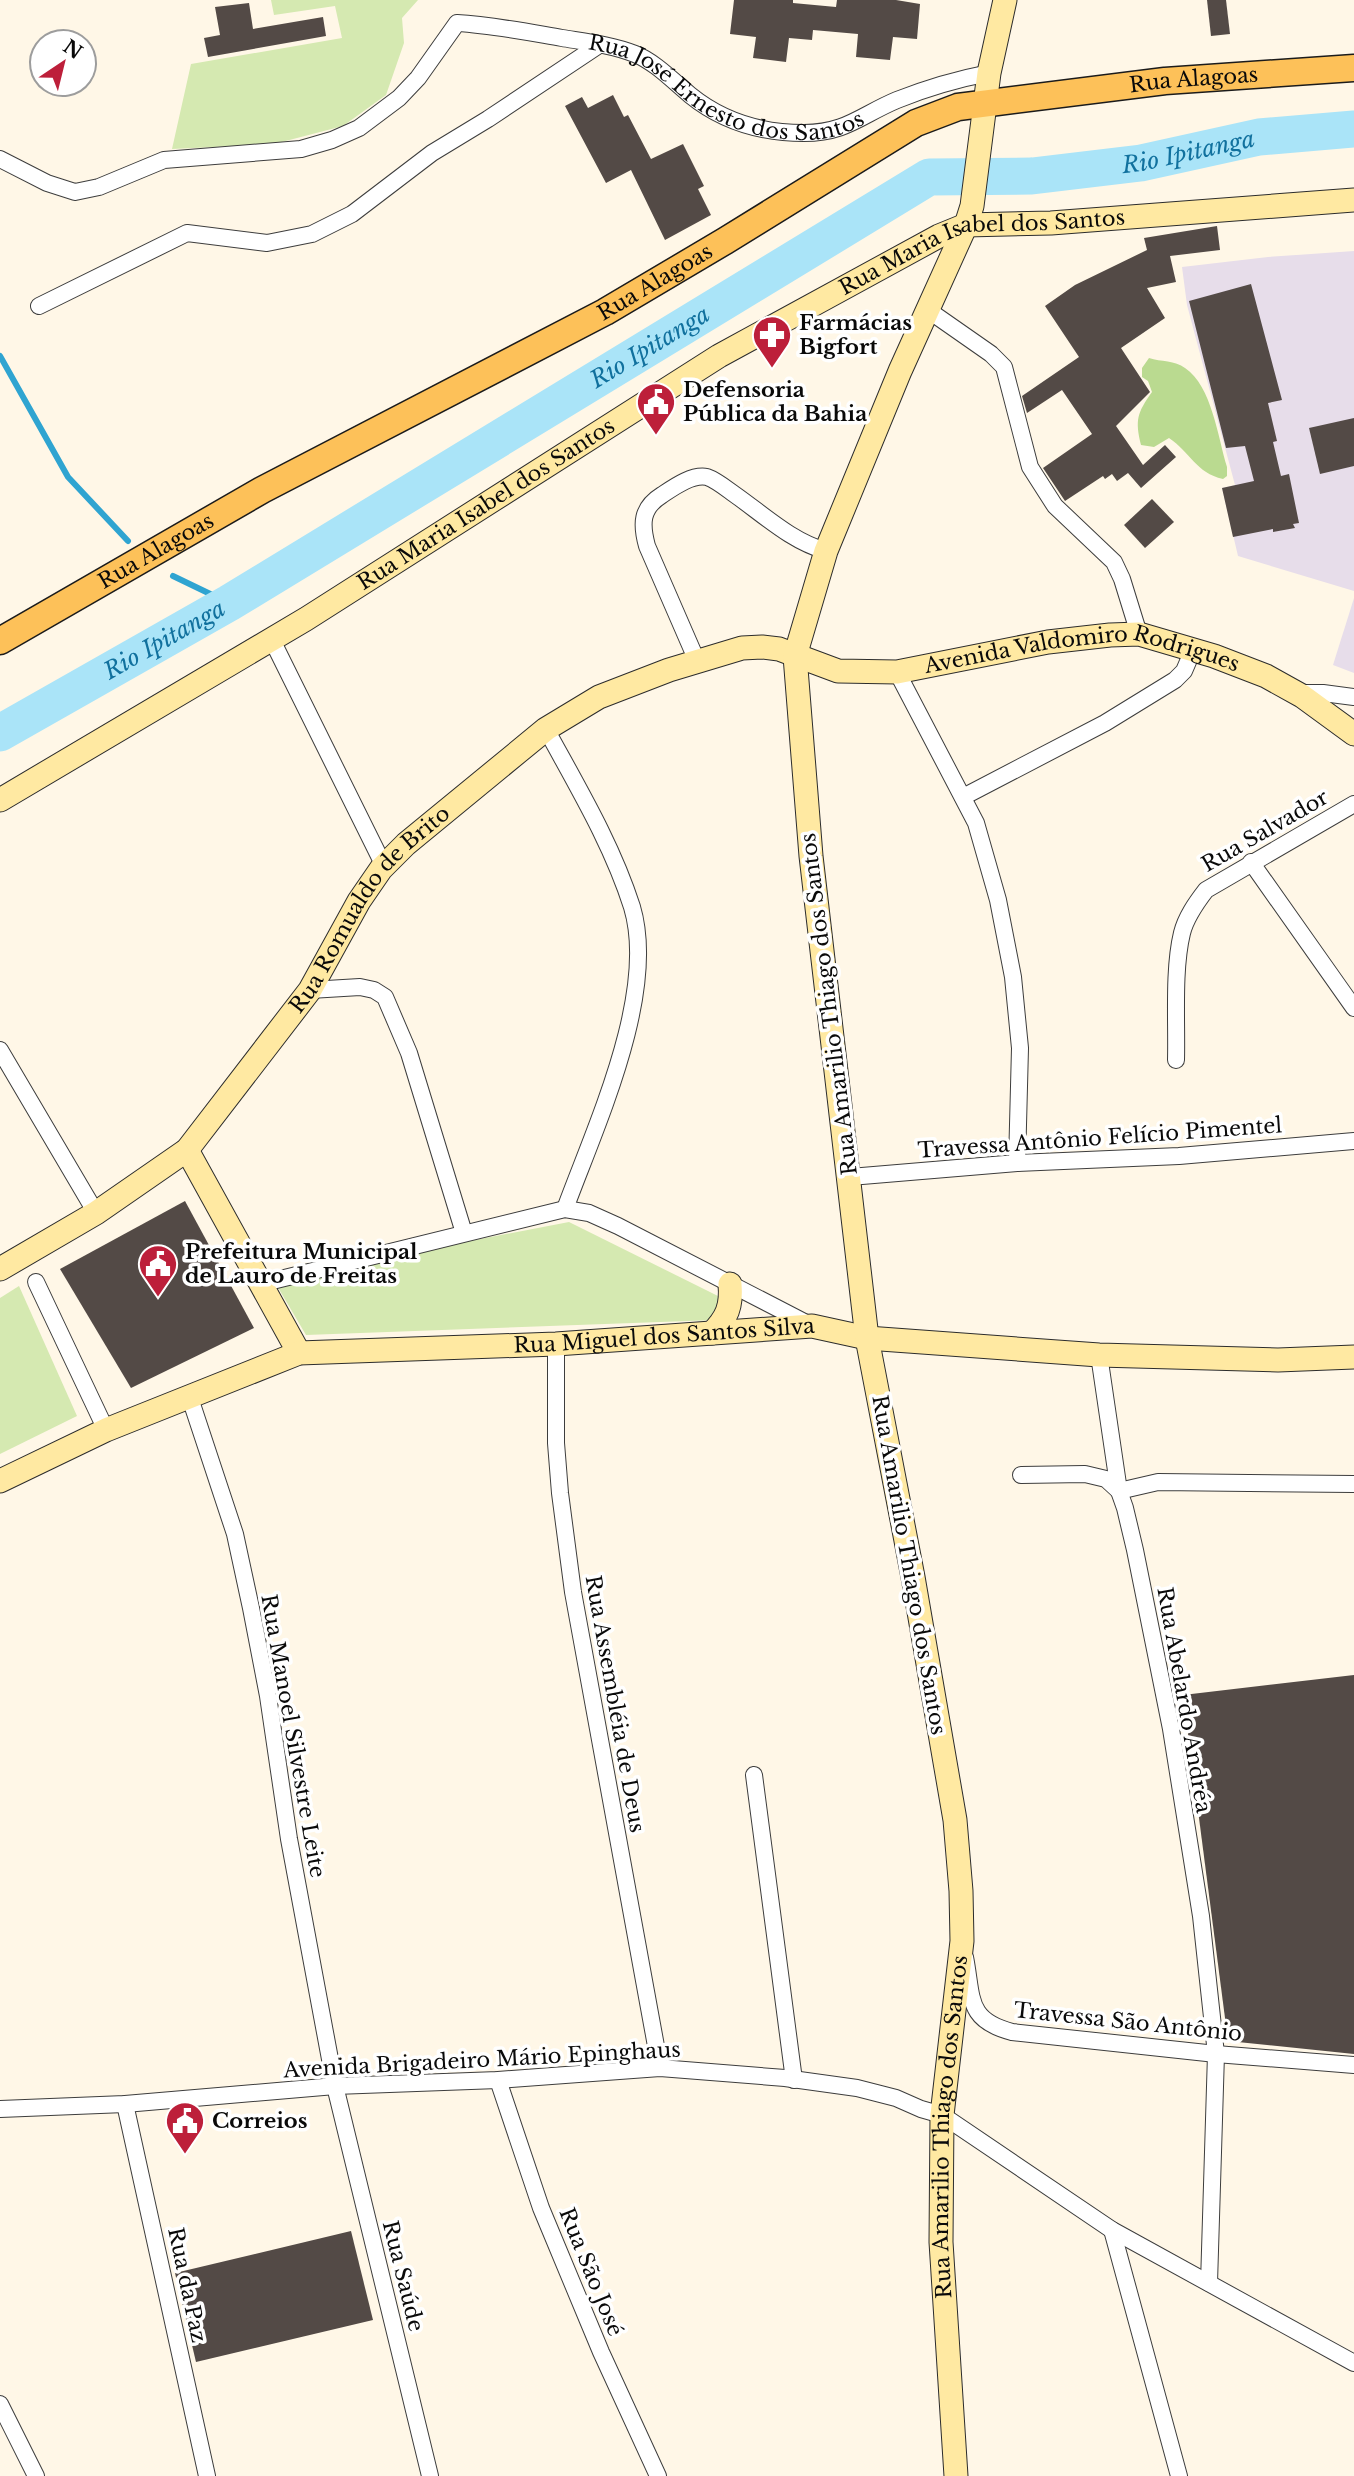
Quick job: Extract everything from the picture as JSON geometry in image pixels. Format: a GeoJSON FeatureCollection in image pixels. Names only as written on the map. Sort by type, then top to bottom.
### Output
{"type":"FeatureCollection","features":[{"type":"Feature","properties":{"kind":"main road"},"geometry":{"type":"LineString","coordinates":[[795,656],[826,551],[900,371],[969,215],[1001,6]]}},
{"type":"Feature","properties":{"kind":"main road","name":"Rua Alagoas"},"geometry":{"type":"LineString","coordinates":[[0,641],[262,490],[605,312],[916,123],[958,107],[1165,80],[1354,68]]}},
{"type":"Feature","properties":{"kind":"main road","name":"Rua Maria Isabel dos Santos"},"geometry":{"type":"LineString","coordinates":[[0,800],[272,640],[719,356],[918,247],[969,215],[1051,223],[1354,200]]}},
{"type":"Feature","properties":{"kind":"main road","name":"Avenida Valdomiro Rodrigues"},"geometry":{"type":"LineString","coordinates":[[795,656],[838,671],[897,672],[1048,642],[1139,634],[1266,676],[1296,693],[1354,734]]}},
{"type":"Feature","properties":{"kind":"main road","name":"Rua Romualdo de Brito"},"geometry":{"type":"LineString","coordinates":[[0,1269],[96,1213],[187,1150],[310,990],[359,901],[384,866],[406,844],[546,729],[599,697],[724,652],[761,647],[779,649],[795,656]]}},
{"type":"Feature","properties":{"kind":"main road","name":"Rua Amarilio Thiago dos Santos"},"geometry":{"type":"LineString","coordinates":[[795,656],[811,856],[867,1338],[955,1820],[962,1941],[942,2115],[941,2242],[951,2475]]}},
{"type":"Feature","properties":{"kind":"main road"},"geometry":{"type":"LineString","coordinates":[[187,1150],[299,1353]]}},
{"type":"Feature","properties":{"kind":"main road"},"geometry":{"type":"LineString","coordinates":[[712,1333],[728,1312],[730,1284]]}},
{"type":"Feature","properties":{"kind":"main road","name":"Rua Miguel dos Santos Silva"},"geometry":{"type":"LineString","coordinates":[[0,1481],[106,1430],[299,1353],[556,1344],[812,1326],[867,1338],[1099,1355],[1278,1360],[1354,1357]]}},
{"type":"Feature","properties":{"kind":"street","name":"Rua José Ernesto dos Santos"},"geometry":{"type":"LineString","coordinates":[[0,159],[47,183],[75,192],[99,187],[164,160],[301,149],[359,128],[399,98],[418,78],[457,23],[483,24],[637,54],[724,118],[783,132],[812,133],[842,128],[898,100],[957,79],[989,73]]}},
{"type":"Feature","properties":{"kind":"street"},"geometry":{"type":"LineString","coordinates":[[39,306],[187,233],[267,243],[312,234],[352,214],[432,153],[599,45]]}},
{"type":"Feature","properties":{"kind":"street"},"geometry":{"type":"LineString","coordinates":[[928,310],[991,354],[1004,367],[1030,467],[1055,506],[1114,562],[1139,634]]}},
{"type":"Feature","properties":{"kind":"street"},"geometry":{"type":"LineString","coordinates":[[697,661],[646,546],[642,527],[645,510],[657,498],[691,479],[706,477],[803,544],[826,551]]}},
{"type":"Feature","properties":{"kind":"street"},"geometry":{"type":"LineString","coordinates":[[272,640],[384,866]]}},
{"type":"Feature","properties":{"kind":"street"},"geometry":{"type":"LineString","coordinates":[[963,797],[1105,723],[1175,680],[1184,670],[1193,650]]}},
{"type":"Feature","properties":{"kind":"street"},"geometry":{"type":"LineString","coordinates":[[897,672],[976,824],[998,900],[1013,977],[1020,1048],[1017,1163]]}},
{"type":"Feature","properties":{"kind":"street"},"geometry":{"type":"LineString","coordinates":[[1296,693],[1323,692],[1354,697]]}},
{"type":"Feature","properties":{"kind":"street"},"geometry":{"type":"LineString","coordinates":[[546,729],[613,859],[632,909],[638,950],[636,989],[628,1030],[565,1209]]}},
{"type":"Feature","properties":{"kind":"street","name":"Rua Salvador"},"geometry":{"type":"LineString","coordinates":[[1176,1060],[1179,957],[1182,933],[1191,911],[1206,890],[1354,804]]}},
{"type":"Feature","properties":{"kind":"street"},"geometry":{"type":"LineString","coordinates":[[1251,862],[1354,1008]]}},
{"type":"Feature","properties":{"kind":"street"},"geometry":{"type":"LineString","coordinates":[[310,990],[360,987],[374,990],[385,997],[409,1053],[464,1233]]}},
{"type":"Feature","properties":{"kind":"street"},"geometry":{"type":"LineString","coordinates":[[0,1051],[96,1213]]}},
{"type":"Feature","properties":{"kind":"street","name":"Travessa Antônio Felício Pimentel"},"geometry":{"type":"LineString","coordinates":[[850,1177],[1017,1163],[1179,1156],[1354,1141]]}},
{"type":"Feature","properties":{"kind":"street"},"geometry":{"type":"LineString","coordinates":[[260,1284],[565,1209],[589,1213],[618,1226],[812,1326]]}},
{"type":"Feature","properties":{"kind":"street"},"geometry":{"type":"LineString","coordinates":[[36,1282],[106,1430]]}},
{"type":"Feature","properties":{"kind":"street","name":"Rua Assembléia de Deus"},"geometry":{"type":"LineString","coordinates":[[556,1344],[556,1443],[573,1592],[660,2068]]}},
{"type":"Feature","properties":{"kind":"street","name":"Rua Abelardo Andréa"},"geometry":{"type":"LineString","coordinates":[[1099,1355],[1119,1491],[1135,1550],[1171,1729],[1201,1916],[1216,2054],[1209,2283]]}},
{"type":"Feature","properties":{"kind":"street","name":"Rua Manoel Silvestre Leite"},"geometry":{"type":"LineString","coordinates":[[190,1398],[235,1534],[251,1608],[291,1850],[335,2086]]}},
{"type":"Feature","properties":{"kind":"street"},"geometry":{"type":"LineString","coordinates":[[1021,1475],[1085,1474],[1106,1479],[1119,1491],[1158,1482],[1354,1484]]}},
{"type":"Feature","properties":{"kind":"street"},"geometry":{"type":"LineString","coordinates":[[754,1775],[794,2080]]}},
{"type":"Feature","properties":{"kind":"street","name":"Travessa São Antônio"},"geometry":{"type":"LineString","coordinates":[[962,1941],[975,2010],[984,2021],[994,2027],[1012,2032],[1216,2054],[1354,2065]]}},
{"type":"Feature","properties":{"kind":"street","name":"Avenida Brigadeiro Mário Epinghaus"},"geometry":{"type":"LineString","coordinates":[[0,2109],[125,2104],[335,2086],[498,2080],[660,2068],[857,2088],[896,2098],[942,2115],[1112,2230],[1354,2363]]}},
{"type":"Feature","properties":{"kind":"street","name":"Rua São José"},"geometry":{"type":"LineString","coordinates":[[498,2080],[541,2208],[601,2352],[658,2476]]}},
{"type":"Feature","properties":{"kind":"street","name":"Rua Saúde"},"geometry":{"type":"LineString","coordinates":[[335,2086],[430,2476]]}},
{"type":"Feature","properties":{"kind":"street","name":"Rua da Paz"},"geometry":{"type":"LineString","coordinates":[[125,2104],[207,2476]]}},
{"type":"Feature","properties":{"kind":"street"},"geometry":{"type":"LineString","coordinates":[[1112,2230],[1179,2476]]}},
{"type":"Feature","properties":{"kind":"street"},"geometry":{"type":"LineString","coordinates":[[0,2404],[36,2476]]}},
{"type":"Feature","properties":{"kind":"shaded area"},"geometry":{"type":"Polygon","coordinates":[[[1354,251],[1354,591],[1238,556],[1222,488],[1235,485],[1187,305],[1182,267],[1354,251]]]}},
{"type":"Feature","properties":{"kind":"shaded area"},"geometry":{"type":"Polygon","coordinates":[[[1354,598],[1354,673],[1333,665],[1354,598]]]}},
{"type":"Feature","properties":{"kind":"green space"},"geometry":{"type":"Polygon","coordinates":[[[271,0],[418,0],[402,18],[404,43],[386,95],[343,126],[274,144],[172,149],[191,64],[342,38],[335,6],[274,15],[271,0]]]}},
{"type":"Feature","properties":{"kind":"green space"},"geometry":{"type":"Polygon","coordinates":[[[1149,358],[1181,365],[1202,387],[1213,413],[1227,467],[1227,476],[1223,479],[1206,472],[1169,438],[1154,447],[1141,445],[1139,417],[1152,392],[1148,381],[1142,377],[1142,368],[1149,358]]]}},
{"type":"Feature","properties":{"kind":"green space"},"geometry":{"type":"Polygon","coordinates":[[[569,1222],[718,1296],[716,1320],[306,1335],[273,1279],[569,1222]]]}},
{"type":"Feature","properties":{"kind":"green space"},"geometry":{"type":"Polygon","coordinates":[[[19,1286],[77,1416],[0,1454],[0,1298],[19,1286]]]}},
{"type":"Feature","properties":{"kind":"building"},"geometry":{"type":"Polygon","coordinates":[[[734,0],[793,0],[793,3],[836,7],[837,0],[896,0],[920,4],[917,39],[893,37],[890,60],[856,57],[858,34],[813,30],[812,40],[789,38],[786,62],[753,58],[756,37],[730,34],[734,0]]]}},
{"type":"Feature","properties":{"kind":"building"},"geometry":{"type":"Polygon","coordinates":[[[1207,0],[1226,0],[1230,34],[1211,36],[1207,0]]]}},
{"type":"Feature","properties":{"kind":"building"},"geometry":{"type":"Polygon","coordinates":[[[249,3],[253,29],[323,17],[326,36],[208,57],[204,38],[220,35],[215,7],[249,3]]]}},
{"type":"Feature","properties":{"kind":"building"},"geometry":{"type":"Polygon","coordinates":[[[613,95],[624,117],[628,115],[651,159],[683,144],[704,186],[698,189],[711,215],[665,240],[631,170],[606,183],[565,106],[582,97],[588,108],[613,95]]]}},
{"type":"Feature","properties":{"kind":"building"},"geometry":{"type":"Polygon","coordinates":[[[1217,226],[1220,250],[1170,256],[1176,282],[1147,288],[1165,318],[1121,348],[1150,392],[1116,426],[1143,465],[1165,445],[1176,457],[1141,488],[1128,473],[1117,481],[1112,474],[1105,479],[1103,476],[1065,501],[1043,468],[1092,434],[1062,390],[1027,413],[1022,396],[1079,357],[1045,306],[1075,285],[1147,250],[1144,238],[1217,226]]]}},
{"type":"Feature","properties":{"kind":"building"},"geometry":{"type":"Polygon","coordinates":[[[1251,284],[1282,400],[1268,403],[1277,441],[1273,442],[1281,476],[1289,474],[1299,523],[1293,524],[1295,528],[1273,532],[1273,529],[1233,537],[1222,488],[1254,481],[1245,446],[1226,448],[1189,301],[1251,284]]]}},
{"type":"Feature","properties":{"kind":"building"},"geometry":{"type":"Polygon","coordinates":[[[1354,418],[1354,466],[1320,474],[1309,428],[1354,418]]]}},
{"type":"Feature","properties":{"kind":"building"},"geometry":{"type":"Polygon","coordinates":[[[1152,499],[1174,522],[1145,548],[1124,525],[1152,499]]]}},
{"type":"Feature","properties":{"kind":"building","name":"Prefeitura Municipal de Lauro de Freitas"},"geometry":{"type":"Polygon","coordinates":[[[185,1201],[254,1328],[131,1388],[60,1269],[185,1201]]]}},
{"type":"Feature","properties":{"kind":"building"},"geometry":{"type":"Polygon","coordinates":[[[1354,1675],[1354,2054],[1228,2041],[1183,1695],[1354,1675]]]}},
{"type":"Feature","properties":{"kind":"building"},"geometry":{"type":"Polygon","coordinates":[[[351,2231],[373,2320],[196,2362],[175,2273],[351,2231]]]}},
{"type":"Feature","properties":{"kind":"waterway","name":"Rio Ipitanga"},"geometry":{"type":"LineString","coordinates":[[0,733],[229,603],[929,177],[1032,176],[1141,163],[1259,137],[1354,129]]}},
{"type":"Feature","properties":{"kind":"waterway"},"geometry":{"type":"LineString","coordinates":[[0,356],[68,477],[128,541]]}},
{"type":"Feature","properties":{"kind":"waterway"},"geometry":{"type":"LineString","coordinates":[[173,576],[229,603]]}},
{"type":"Feature","properties":{"kind":"place","name":"Farmácias Bigfort"},"geometry":{"type":"Point","coordinates":[772,369]}},
{"type":"Feature","properties":{"kind":"place","name":"Defensoria Pública da Bahia"},"geometry":{"type":"Point","coordinates":[656,436]}},
{"type":"Feature","properties":{"kind":"place","name":"Prefeitura Municipal de Lauro de Freitas"},"geometry":{"type":"Point","coordinates":[158,1298]}},
{"type":"Feature","properties":{"kind":"place","name":"Correios"},"geometry":{"type":"Point","coordinates":[185,2155]}}]}
